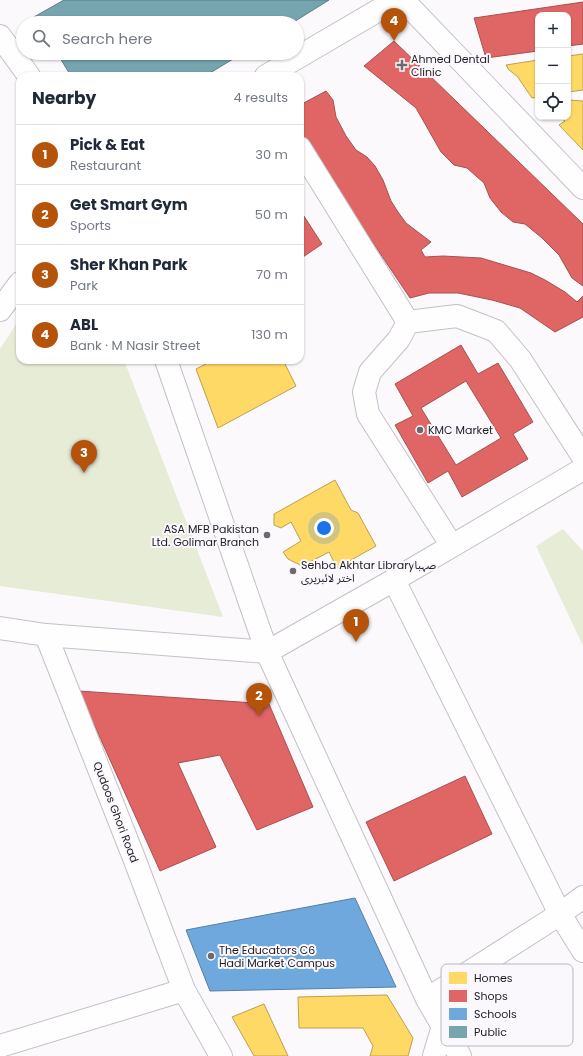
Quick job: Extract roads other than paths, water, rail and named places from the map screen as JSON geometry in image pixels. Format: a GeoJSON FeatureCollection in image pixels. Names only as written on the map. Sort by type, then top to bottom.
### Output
{"type":"FeatureCollection","features":[{"type":"Feature","properties":{"kind":"street"},"geometry":{"type":"LineString","coordinates":[[304,54],[396,0]]}},
{"type":"Feature","properties":{"kind":"street"},"geometry":{"type":"LineString","coordinates":[[403,0],[583,188]]}},
{"type":"Feature","properties":{"kind":"street"},"geometry":{"type":"LineString","coordinates":[[0,36],[16,57]]}},
{"type":"Feature","properties":{"kind":"street"},"geometry":{"type":"LineString","coordinates":[[18,60],[27,72]]}},
{"type":"Feature","properties":{"kind":"street"},"geometry":{"type":"LineString","coordinates":[[273,72],[293,60]]}},
{"type":"Feature","properties":{"kind":"street"},"geometry":{"type":"LineString","coordinates":[[304,154],[408,322]]}},
{"type":"Feature","properties":{"kind":"street"},"geometry":{"type":"LineString","coordinates":[[0,310],[16,288]]}},
{"type":"Feature","properties":{"kind":"street"},"geometry":{"type":"LineString","coordinates":[[408,322],[457,316],[496,331],[520,359],[583,457]]}},
{"type":"Feature","properties":{"kind":"street"},"geometry":{"type":"LineString","coordinates":[[408,322],[399,339],[370,372],[364,392],[368,414],[452,546]]}},
{"type":"Feature","properties":{"kind":"street"},"geometry":{"type":"LineString","coordinates":[[167,364],[267,652],[427,1000],[441,1023]]}},
{"type":"Feature","properties":{"kind":"street"},"geometry":{"type":"LineString","coordinates":[[0,628],[46,635],[267,652],[394,580],[583,469]]}},
{"type":"Feature","properties":{"kind":"street"},"geometry":{"type":"LineString","coordinates":[[394,580],[560,914],[583,951]]}},
{"type":"Feature","properties":{"kind":"street","name":"Qudoos Ghori Road"},"geometry":{"type":"LineString","coordinates":[[46,635],[134,858],[184,990],[220,1056]]}},
{"type":"Feature","properties":{"kind":"street"},"geometry":{"type":"LineString","coordinates":[[483,964],[560,914],[583,897]]}},
{"type":"Feature","properties":{"kind":"street"},"geometry":{"type":"LineString","coordinates":[[0,1046],[184,990]]}},
{"type":"Feature","properties":{"kind":"street"},"geometry":{"type":"LineString","coordinates":[[427,1000],[441,991]]}},
{"type":"Feature","properties":{"kind":"street"},"geometry":{"type":"LineString","coordinates":[[434,1056],[441,1033]]}},
{"type":"Feature","properties":{"kind":"street"},"geometry":{"type":"LineString","coordinates":[[454,1046],[460,1056]]}},
{"type":"Feature","properties":{"kind":"place","name":"ABL"},"geometry":{"type":"Point","coordinates":[394,41]}},
{"type":"Feature","properties":{"kind":"place","name":"Ahmed Dental Clinic"},"geometry":{"type":"Point","coordinates":[402,65]}},
{"type":"Feature","properties":{"kind":"place","name":"KMC Market"},"geometry":{"type":"Point","coordinates":[420,430]}},
{"type":"Feature","properties":{"kind":"place","name":"Sher Khan Park"},"geometry":{"type":"Point","coordinates":[84,473]}},
{"type":"Feature","properties":{"kind":"place","name":"ASA MFB Pakistan Ltd. Golimar Branch"},"geometry":{"type":"Point","coordinates":[267,535]}},
{"type":"Feature","properties":{"kind":"place","name":"Sehba Akhtar Libraryصہبا اختر لائبریری"},"geometry":{"type":"Point","coordinates":[293,571]}},
{"type":"Feature","properties":{"kind":"place","name":"Pick & Eat"},"geometry":{"type":"Point","coordinates":[356,642]}},
{"type":"Feature","properties":{"kind":"place","name":"Get Smart Gym"},"geometry":{"type":"Point","coordinates":[259,716]}},
{"type":"Feature","properties":{"kind":"place","name":"The Educators C6 Hadi Market Campus"},"geometry":{"type":"Point","coordinates":[211,956]}}]}
